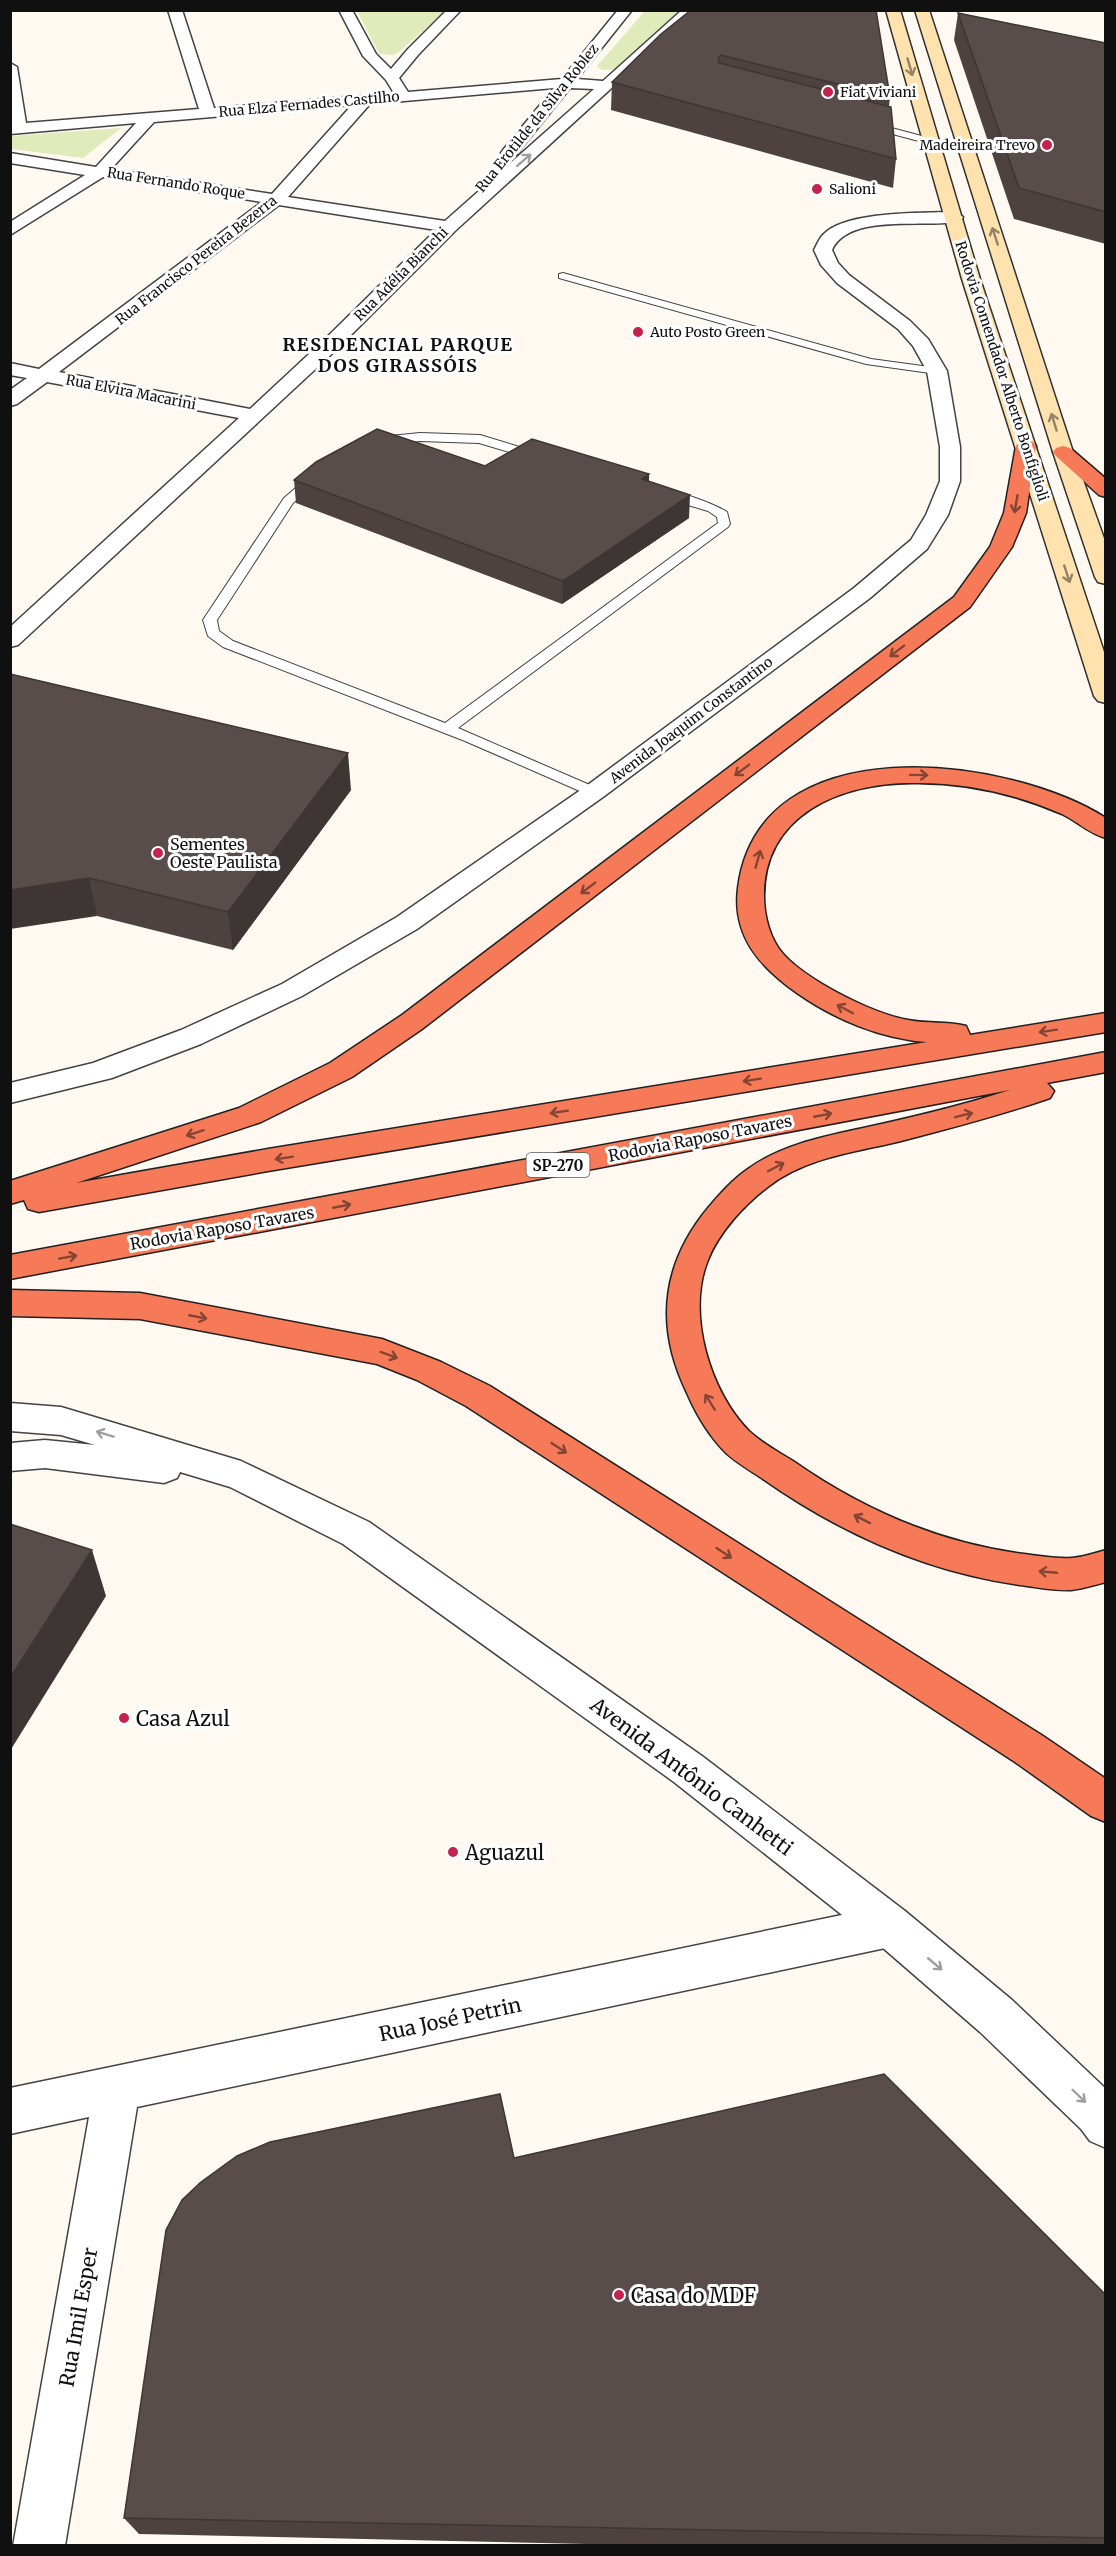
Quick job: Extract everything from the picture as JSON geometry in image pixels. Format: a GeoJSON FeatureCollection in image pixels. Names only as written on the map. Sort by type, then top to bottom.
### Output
{"type":"FeatureCollection","features":[{"type":"Feature","properties":{"kind":"highway"},"geometry":{"type":"LineString","coordinates":[[10,1193],[250,1115],[342,1070],[412,1022],[962,602],[1001,547],[1015,513],[1026,446]]}},
{"type":"Feature","properties":{"kind":"highway"},"geometry":{"type":"LineString","coordinates":[[1063,452],[1106,491]]}},
{"type":"Feature","properties":{"kind":"highway"},"geometry":{"type":"LineString","coordinates":[[1008,1038],[900,1029],[851,1013],[807,988],[772,960],[754,928],[750,884],[761,846],[794,807],[827,790],[851,783],[914,774],[972,778],[1033,792],[1082,814],[1106,830]]}},
{"type":"Feature","properties":{"kind":"highway"},"geometry":{"type":"LineString","coordinates":[[10,1206],[268,1160],[1106,1022]]}},
{"type":"Feature","properties":{"kind":"highway"},"geometry":{"type":"LineString","coordinates":[[1106,1064],[992,1108],[801,1154],[759,1177],[730,1202],[706,1234],[687,1271],[683,1319],[692,1366],[707,1398],[733,1438],[800,1487],[883,1530],[940,1553],[1005,1568],[1071,1574],[1106,1566]]}},
{"type":"Feature","properties":{"kind":"highway","name":"Rodovia Raposo Tavares"},"geometry":{"type":"LineString","coordinates":[[10,1267],[1106,1064]]}},
{"type":"Feature","properties":{"kind":"highway"},"geometry":{"type":"LineString","coordinates":[[10,1303],[140,1306],[382,1352],[429,1371],[508,1415],[1029,1749],[1106,1803]]}},
{"type":"Feature","properties":{"kind":"main road","name":"Rodovia Comendador Alberto Bonfiglioli"},"geometry":{"type":"LineString","coordinates":[[893,10],[930,141],[955,217],[971,279],[1106,696]]}},
{"type":"Feature","properties":{"kind":"main road","name":"Rodovia Comendador Alberto Bonfiglioli"},"geometry":{"type":"LineString","coordinates":[[922,10],[1063,452],[1106,578]]}},
{"type":"Feature","properties":{"kind":"street"},"geometry":{"type":"LineString","coordinates":[[176,10],[208,113]]}},
{"type":"Feature","properties":{"kind":"street"},"geometry":{"type":"LineString","coordinates":[[345,10],[370,56],[392,78],[402,96]]}},
{"type":"Feature","properties":{"kind":"street"},"geometry":{"type":"LineString","coordinates":[[392,78],[413,52],[455,10]]}},
{"type":"Feature","properties":{"kind":"street","name":"Rua Erotilde da Silva Roblez"},"geometry":{"type":"LineString","coordinates":[[449,227],[626,10]]}},
{"type":"Feature","properties":{"kind":"street","name":"Rua Adélia Bianchi"},"geometry":{"type":"LineString","coordinates":[[10,640],[330,345],[449,227],[691,10]]}},
{"type":"Feature","properties":{"kind":"street"},"geometry":{"type":"LineString","coordinates":[[10,67],[15,128]]}},
{"type":"Feature","properties":{"kind":"street","name":"Rua Elza Fernades Castilho"},"geometry":{"type":"LineString","coordinates":[[15,128],[148,119],[566,83],[608,86]]}},
{"type":"Feature","properties":{"kind":"street","name":"Rua Francisco Pereira Bezerra"},"geometry":{"type":"LineString","coordinates":[[10,400],[277,199],[364,101]]}},
{"type":"Feature","properties":{"kind":"street"},"geometry":{"type":"LineString","coordinates":[[10,230],[100,172],[148,119]]}},
{"type":"Feature","properties":{"kind":"street","name":"Rua Fernando Roque"},"geometry":{"type":"LineString","coordinates":[[10,158],[449,227]]}},
{"type":"Feature","properties":{"kind":"street","name":"Avenida Joaquim Constantino"},"geometry":{"type":"LineString","coordinates":[[10,1093],[101,1071],[191,1037],[292,990],[407,923],[594,792],[862,593],[919,544],[937,514],[950,481],[950,447],[937,371],[921,343],[904,326],[843,279],[830,265],[823,250],[831,236],[850,227],[872,222],[955,217]]}},
{"type":"Feature","properties":{"kind":"street","name":"Rua Elvira Macarini"},"geometry":{"type":"LineString","coordinates":[[10,369],[252,416]]}},
{"type":"Feature","properties":{"kind":"street","name":"Avenida Antônio Canhetti"},"geometry":{"type":"LineString","coordinates":[[10,1417],[61,1421],[241,1476],[356,1533],[688,1769],[890,1926],[996,2016],[1097,2113],[1106,2125]]}},
{"type":"Feature","properties":{"kind":"street","name":"Avenida Antônio Canhetti"},"geometry":{"type":"LineString","coordinates":[[10,1457],[45,1454],[241,1476]]}},
{"type":"Feature","properties":{"kind":"street","name":"Rua José Petrin"},"geometry":{"type":"LineString","coordinates":[[10,2111],[890,1926]]}},
{"type":"Feature","properties":{"kind":"street","name":"Rua Imil Esper"},"geometry":{"type":"LineString","coordinates":[[39,2546],[117,2089]]}},
{"type":"Feature","properties":{"kind":"lane"},"geometry":{"type":"LineString","coordinates":[[861,123],[930,141]]}},
{"type":"Feature","properties":{"kind":"lane"},"geometry":{"type":"LineString","coordinates":[[563,276],[870,362],[937,371]]}},
{"type":"Feature","properties":{"kind":"lane"},"geometry":{"type":"LineString","coordinates":[[371,443],[420,436],[480,439],[547,459]]}},
{"type":"Feature","properties":{"kind":"lane"},"geometry":{"type":"LineString","coordinates":[[324,471],[288,501],[210,620],[213,633],[228,644],[447,729],[594,792]]}},
{"type":"Feature","properties":{"kind":"lane"},"geometry":{"type":"LineString","coordinates":[[447,729],[724,524],[723,515],[712,508],[657,492]]}},
{"type":"Feature","properties":{"kind":"green space"},"geometry":{"type":"Polygon","coordinates":[[[357,11],[445,11],[393,55],[379,54],[357,11]]]}},
{"type":"Feature","properties":{"kind":"green space"},"geometry":{"type":"Polygon","coordinates":[[[645,11],[681,11],[616,70],[602,70],[597,66],[645,11]]]}},
{"type":"Feature","properties":{"kind":"green space"},"geometry":{"type":"Polygon","coordinates":[[[121,128],[83,158],[11,149],[11,136],[121,128]]]}},
{"type":"Feature","properties":{"kind":"building"},"geometry":{"type":"Polygon","coordinates":[[[691,10],[876,10],[890,97],[721,55],[718,58],[719,63],[891,107],[896,159],[612,82],[661,34],[691,10]]]}},
{"type":"Feature","properties":{"kind":"building","name":"Madeireira Trevo"},"geometry":{"type":"Polygon","coordinates":[[[958,13],[1106,43],[1106,212],[1019,188],[958,13]]]}},
{"type":"Feature","properties":{"kind":"building"},"geometry":{"type":"Polygon","coordinates":[[[377,429],[485,466],[532,439],[649,474],[642,479],[690,495],[563,581],[294,480],[316,462],[377,429]]]}},
{"type":"Feature","properties":{"kind":"building","name":"Sementes Oeste Paulista"},"geometry":{"type":"Polygon","coordinates":[[[10,674],[348,753],[228,912],[89,878],[10,890],[10,674]]]}},
{"type":"Feature","properties":{"kind":"building"},"geometry":{"type":"Polygon","coordinates":[[[10,1524],[92,1550],[10,1678],[10,1524]]]}},
{"type":"Feature","properties":{"kind":"building","name":"Casa do MDF"},"geometry":{"type":"Polygon","coordinates":[[[884,2074],[1106,2295],[1106,2538],[124,2518],[166,2230],[182,2200],[201,2182],[237,2156],[270,2142],[500,2094],[514,2158],[884,2074]]]}},
{"type":"Feature","properties":{"kind":"place","name":"Fiat Viviani"},"geometry":{"type":"Point","coordinates":[828,92]}},
{"type":"Feature","properties":{"kind":"place","name":"Madeireira Trevo"},"geometry":{"type":"Point","coordinates":[1047,145]}},
{"type":"Feature","properties":{"kind":"place","name":"Salioni"},"geometry":{"type":"Point","coordinates":[817,189]}},
{"type":"Feature","properties":{"kind":"place","name":"Auto Posto Green"},"geometry":{"type":"Point","coordinates":[638,332]}},
{"type":"Feature","properties":{"kind":"place","name":"Sementes Oeste Paulista"},"geometry":{"type":"Point","coordinates":[158,853]}},
{"type":"Feature","properties":{"kind":"place","name":"Casa Azul"},"geometry":{"type":"Point","coordinates":[124,1718]}},
{"type":"Feature","properties":{"kind":"place","name":"Aguazul"},"geometry":{"type":"Point","coordinates":[453,1852]}},
{"type":"Feature","properties":{"kind":"place","name":"Casa do MDF"},"geometry":{"type":"Point","coordinates":[619,2295]}},
{"type":"Feature","properties":{"kind":"district","name":"RESIDENCIAL PARQUE DOS GIRASSÓIS"},"geometry":{"type":"Point","coordinates":[398,354]}}]}
